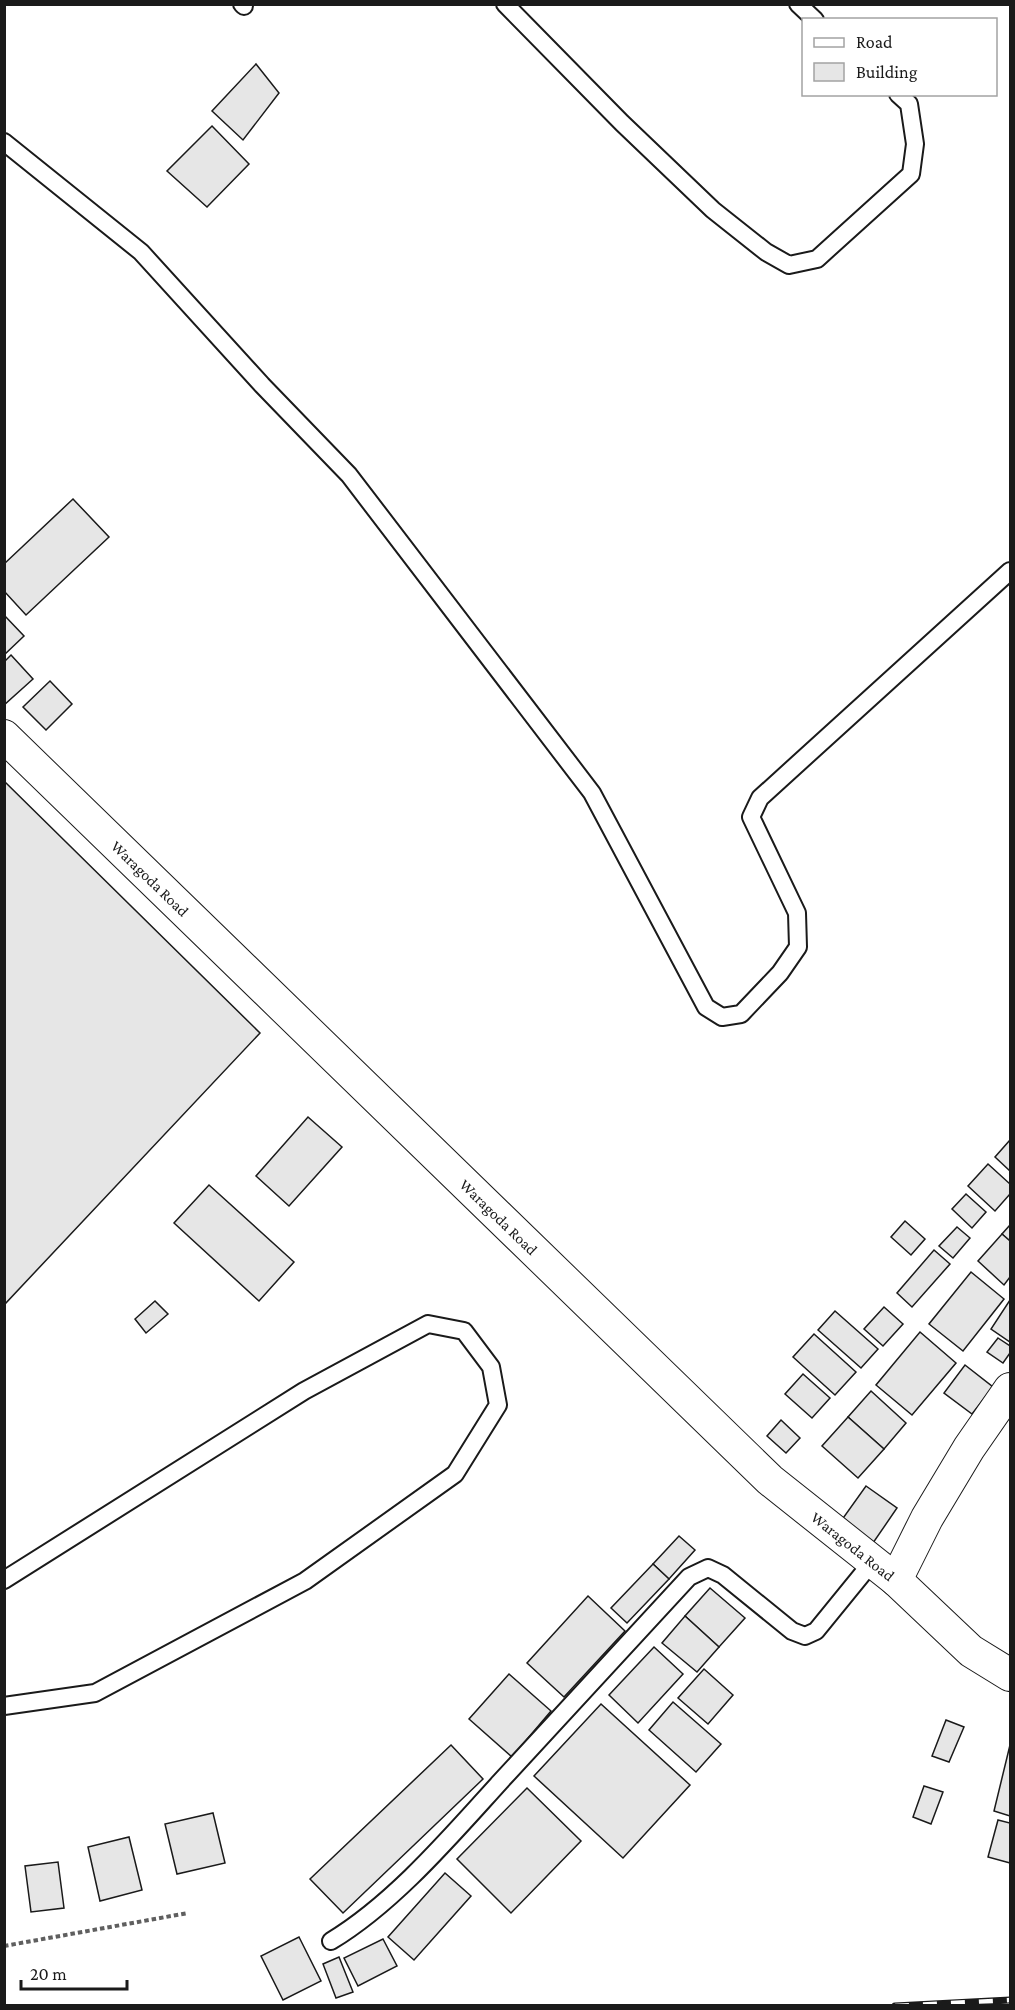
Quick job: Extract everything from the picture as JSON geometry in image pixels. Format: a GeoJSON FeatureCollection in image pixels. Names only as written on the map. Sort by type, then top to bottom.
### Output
{"type":"FeatureCollection","features":[{"type":"Feature","properties":{"kind":"street","name":"Waragoda Road"},"geometry":{"type":"LineString","coordinates":[[4,736],[770,1480],[884,1570],[970,1651],[1011,1675]]}},
{"type":"Feature","properties":{"kind":"street"},"geometry":{"type":"LineString","coordinates":[[884,1570],[927,1518],[969,1448],[1011,1389]]}},
{"type":"Feature","properties":{"kind":"lane"},"geometry":{"type":"LineString","coordinates":[[505,4],[622,123],[713,210],[766,252],[789,265],[817,259],[910,174],[915,144],[909,104],[900,96]]}},
{"type":"Feature","properties":{"kind":"lane"},"geometry":{"type":"LineString","coordinates":[[798,4],[812,18]]}},
{"type":"Feature","properties":{"kind":"lane"},"geometry":{"type":"LineString","coordinates":[[4,142],[141,252],[261,385],[349,476],[592,793],[706,1007],[722,1017],[741,1014],[780,973],[798,947],[796,914],[751,817],[760,798],[1011,571]]}},
{"type":"Feature","properties":{"kind":"lane"},"geometry":{"type":"LineString","coordinates":[[4,1580],[304,1391],[428,1324],[464,1331],[492,1367],[498,1405],[455,1474],[304,1581],[95,1693],[4,1706]]}},
{"type":"Feature","properties":{"kind":"lane"},"geometry":{"type":"LineString","coordinates":[[331,1941],[381,1905],[455,1831],[689,1577],[708,1568],[723,1575],[792,1631],[805,1636],[816,1631],[884,1570]]}},
{"type":"Feature","properties":{"kind":"path"},"geometry":{"type":"LineString","coordinates":[[4,1946],[188,1913]]}},
{"type":"Feature","properties":{"kind":"building"},"geometry":{"type":"Polygon","coordinates":[[[256,64],[279,93],[243,140],[212,111],[256,64]]]}},
{"type":"Feature","properties":{"kind":"building"},"geometry":{"type":"Polygon","coordinates":[[[212,126],[249,164],[207,207],[167,171],[212,126]]]}},
{"type":"Feature","properties":{"kind":"building"},"geometry":{"type":"Polygon","coordinates":[[[73,499],[109,537],[26,615],[4,591],[4,564],[73,499]]]}},
{"type":"Feature","properties":{"kind":"building"},"geometry":{"type":"Polygon","coordinates":[[[4,615],[24,636],[4,655],[4,615]]]}},
{"type":"Feature","properties":{"kind":"building"},"geometry":{"type":"Polygon","coordinates":[[[11,655],[33,679],[4,705],[4,662],[11,655]]]}},
{"type":"Feature","properties":{"kind":"building"},"geometry":{"type":"Polygon","coordinates":[[[50,681],[72,704],[46,730],[23,707],[50,681]]]}},
{"type":"Feature","properties":{"kind":"building"},"geometry":{"type":"Polygon","coordinates":[[[4,781],[260,1033],[4,1305],[4,781]]]}},
{"type":"Feature","properties":{"kind":"building"},"geometry":{"type":"Polygon","coordinates":[[[308,1117],[342,1147],[289,1206],[256,1176],[308,1117]]]}},
{"type":"Feature","properties":{"kind":"building"},"geometry":{"type":"Polygon","coordinates":[[[1010,1140],[1010,1171],[995,1157],[1010,1140]]]}},
{"type":"Feature","properties":{"kind":"building"},"geometry":{"type":"Polygon","coordinates":[[[988,1164],[1010,1184],[1010,1194],[995,1211],[968,1186],[988,1164]]]}},
{"type":"Feature","properties":{"kind":"building"},"geometry":{"type":"Polygon","coordinates":[[[209,1185],[294,1262],[259,1301],[174,1223],[209,1185]]]}},
{"type":"Feature","properties":{"kind":"building"},"geometry":{"type":"Polygon","coordinates":[[[966,1194],[986,1212],[972,1228],[952,1209],[966,1194]]]}},
{"type":"Feature","properties":{"kind":"building"},"geometry":{"type":"Polygon","coordinates":[[[905,1221],[925,1239],[911,1255],[891,1237],[905,1221]]]}},
{"type":"Feature","properties":{"kind":"building"},"geometry":{"type":"Polygon","coordinates":[[[1010,1225],[1010,1241],[1002,1234],[1010,1225]]]}},
{"type":"Feature","properties":{"kind":"building"},"geometry":{"type":"Polygon","coordinates":[[[957,1227],[970,1238],[953,1258],[939,1246],[957,1227]]]}},
{"type":"Feature","properties":{"kind":"building"},"geometry":{"type":"Polygon","coordinates":[[[1002,1234],[1010,1241],[1010,1277],[1004,1285],[978,1261],[1002,1234]]]}},
{"type":"Feature","properties":{"kind":"building"},"geometry":{"type":"Polygon","coordinates":[[[934,1250],[950,1264],[912,1307],[897,1293],[934,1250]]]}},
{"type":"Feature","properties":{"kind":"building"},"geometry":{"type":"Polygon","coordinates":[[[971,1272],[1004,1299],[963,1351],[929,1324],[971,1272]]]}},
{"type":"Feature","properties":{"kind":"building"},"geometry":{"type":"Polygon","coordinates":[[[1010,1300],[1010,1342],[991,1329],[1010,1300]]]}},
{"type":"Feature","properties":{"kind":"building"},"geometry":{"type":"Polygon","coordinates":[[[155,1301],[168,1314],[146,1333],[135,1319],[155,1301]]]}},
{"type":"Feature","properties":{"kind":"building"},"geometry":{"type":"Polygon","coordinates":[[[884,1307],[903,1324],[883,1346],[864,1329],[884,1307]]]}},
{"type":"Feature","properties":{"kind":"building"},"geometry":{"type":"Polygon","coordinates":[[[835,1311],[878,1349],[861,1368],[818,1330],[835,1311]]]}},
{"type":"Feature","properties":{"kind":"building"},"geometry":{"type":"Polygon","coordinates":[[[920,1332],[956,1363],[912,1415],[876,1385],[920,1332]]]}},
{"type":"Feature","properties":{"kind":"building"},"geometry":{"type":"Polygon","coordinates":[[[814,1334],[856,1372],[835,1395],[793,1357],[814,1334]]]}},
{"type":"Feature","properties":{"kind":"building"},"geometry":{"type":"Polygon","coordinates":[[[998,1338],[1010,1346],[1010,1353],[1003,1363],[987,1352],[998,1338]]]}},
{"type":"Feature","properties":{"kind":"building"},"geometry":{"type":"Polygon","coordinates":[[[965,1365],[993,1387],[972,1414],[944,1393],[965,1365]]]}},
{"type":"Feature","properties":{"kind":"building"},"geometry":{"type":"Polygon","coordinates":[[[803,1374],[830,1398],[812,1418],[785,1394],[803,1374]]]}},
{"type":"Feature","properties":{"kind":"building"},"geometry":{"type":"Polygon","coordinates":[[[871,1391],[906,1423],[884,1449],[848,1417],[871,1391]]]}},
{"type":"Feature","properties":{"kind":"building"},"geometry":{"type":"Polygon","coordinates":[[[848,1417],[884,1449],[858,1478],[822,1446],[848,1417]]]}},
{"type":"Feature","properties":{"kind":"building"},"geometry":{"type":"Polygon","coordinates":[[[781,1420],[800,1438],[786,1453],[767,1436],[781,1420]]]}},
{"type":"Feature","properties":{"kind":"building"},"geometry":{"type":"Polygon","coordinates":[[[866,1486],[897,1508],[873,1543],[841,1521],[866,1486]]]}},
{"type":"Feature","properties":{"kind":"building"},"geometry":{"type":"Polygon","coordinates":[[[679,1536],[695,1550],[669,1579],[653,1564],[679,1536]]]}},
{"type":"Feature","properties":{"kind":"building"},"geometry":{"type":"Polygon","coordinates":[[[653,1564],[669,1579],[627,1623],[611,1608],[653,1564]]]}},
{"type":"Feature","properties":{"kind":"building"},"geometry":{"type":"Polygon","coordinates":[[[710,1588],[745,1618],[719,1647],[685,1616],[710,1588]]]}},
{"type":"Feature","properties":{"kind":"building"},"geometry":{"type":"Polygon","coordinates":[[[588,1596],[625,1631],[564,1697],[527,1663],[588,1596]]]}},
{"type":"Feature","properties":{"kind":"building"},"geometry":{"type":"Polygon","coordinates":[[[685,1616],[719,1647],[697,1672],[662,1643],[685,1616]]]}},
{"type":"Feature","properties":{"kind":"building"},"geometry":{"type":"Polygon","coordinates":[[[654,1647],[683,1674],[638,1723],[609,1695],[654,1647]]]}},
{"type":"Feature","properties":{"kind":"building"},"geometry":{"type":"Polygon","coordinates":[[[704,1669],[733,1695],[708,1724],[678,1698],[704,1669]]]}},
{"type":"Feature","properties":{"kind":"building"},"geometry":{"type":"Polygon","coordinates":[[[509,1674],[551,1711],[512,1757],[469,1719],[509,1674]]]}},
{"type":"Feature","properties":{"kind":"building"},"geometry":{"type":"Polygon","coordinates":[[[673,1702],[721,1744],[696,1772],[649,1730],[673,1702]]]}},
{"type":"Feature","properties":{"kind":"building"},"geometry":{"type":"Polygon","coordinates":[[[601,1704],[690,1785],[623,1858],[534,1776],[601,1704]]]}},
{"type":"Feature","properties":{"kind":"building"},"geometry":{"type":"Polygon","coordinates":[[[946,1720],[964,1727],[949,1762],[932,1756],[946,1720]]]}},
{"type":"Feature","properties":{"kind":"building"},"geometry":{"type":"Polygon","coordinates":[[[451,1745],[483,1779],[343,1913],[310,1879],[451,1745]]]}},
{"type":"Feature","properties":{"kind":"building"},"geometry":{"type":"Polygon","coordinates":[[[1010,1745],[1010,1816],[994,1811],[1010,1745]]]}},
{"type":"Feature","properties":{"kind":"building"},"geometry":{"type":"Polygon","coordinates":[[[924,1786],[943,1792],[931,1824],[913,1817],[924,1786]]]}},
{"type":"Feature","properties":{"kind":"building"},"geometry":{"type":"Polygon","coordinates":[[[527,1788],[581,1841],[511,1913],[457,1859],[527,1788]]]}},
{"type":"Feature","properties":{"kind":"building"},"geometry":{"type":"Polygon","coordinates":[[[213,1813],[225,1863],[177,1874],[165,1824],[213,1813]]]}},
{"type":"Feature","properties":{"kind":"building"},"geometry":{"type":"Polygon","coordinates":[[[998,1820],[1010,1823],[1010,1863],[988,1857],[998,1820]]]}},
{"type":"Feature","properties":{"kind":"building"},"geometry":{"type":"Polygon","coordinates":[[[129,1837],[142,1890],[100,1901],[88,1847],[129,1837]]]}},
{"type":"Feature","properties":{"kind":"building"},"geometry":{"type":"Polygon","coordinates":[[[58,1862],[64,1908],[31,1912],[25,1866],[58,1862]]]}},
{"type":"Feature","properties":{"kind":"building"},"geometry":{"type":"Polygon","coordinates":[[[445,1873],[471,1896],[414,1960],[388,1937],[445,1873]]]}},
{"type":"Feature","properties":{"kind":"building"},"geometry":{"type":"Polygon","coordinates":[[[299,1937],[321,1981],[283,2000],[261,1956],[299,1937]]]}},
{"type":"Feature","properties":{"kind":"building"},"geometry":{"type":"Polygon","coordinates":[[[383,1939],[397,1966],[358,1986],[344,1958],[383,1939]]]}},
{"type":"Feature","properties":{"kind":"building"},"geometry":{"type":"Polygon","coordinates":[[[339,1957],[353,1992],[336,1998],[323,1964],[339,1957]]]}},
{"type":"Feature","properties":{"kind":"railway"},"geometry":{"type":"LineString","coordinates":[[895,2006],[1010,2000]]}}]}
